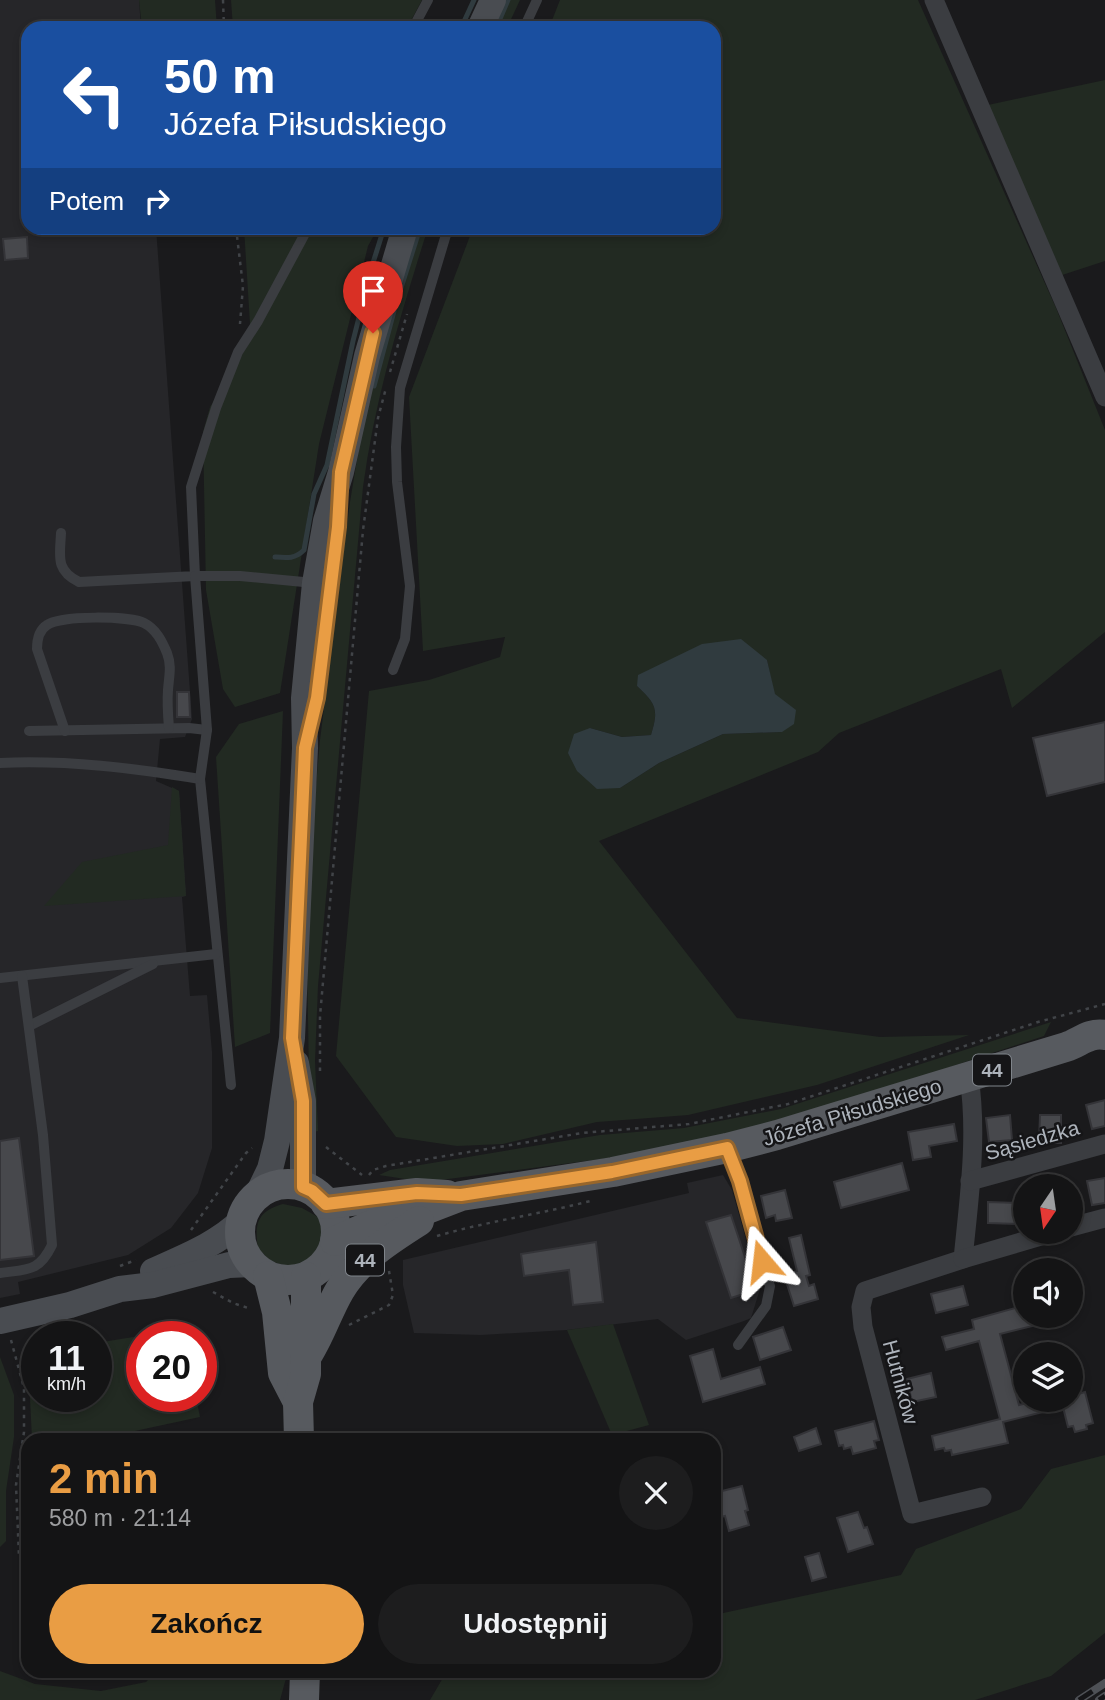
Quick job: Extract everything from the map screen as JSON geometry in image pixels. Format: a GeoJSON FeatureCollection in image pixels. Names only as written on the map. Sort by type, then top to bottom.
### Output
{"type":"FeatureCollection","features":[{"type":"Feature","properties":{"kind":"main road"},"geometry":{"type":"LineString","coordinates":[[484,21],[493,0]]}},
{"type":"Feature","properties":{"kind":"main road"},"geometry":{"type":"LineString","coordinates":[[3,1320],[115,1280],[146,1273],[194,1253],[235,1227],[250,1208],[270,1170],[277,1141],[292,1038],[305,748],[304,698],[315,583],[326,521],[341,472],[366,356],[403,235]]}},
{"type":"Feature","properties":{"kind":"main road"},"geometry":{"type":"LineString","coordinates":[[305,748],[317,698],[338,527],[341,472]]}},
{"type":"Feature","properties":{"kind":"main road","name":"Józefa Piłsudskiego"},"geometry":{"type":"LineString","coordinates":[[314,1196],[417,1193],[461,1195],[612,1172],[777,1136],[1074,1045],[1082,1046],[1100,1041],[1105,1035]]}},
{"type":"Feature","properties":{"kind":"main road"},"geometry":{"type":"LineString","coordinates":[[292,1038],[303,1101],[314,1196]]}},
{"type":"Feature","properties":{"kind":"main road","name":"44"},"geometry":{"type":"LineString","coordinates":[[298,1402],[283,1373],[277,1312],[260,1270],[243,1248],[240,1229],[250,1208],[274,1187],[293,1185],[314,1196],[334,1221],[335,1241],[328,1259],[306,1277],[306,1374],[298,1402],[299,1433]]}},
{"type":"Feature","properties":{"kind":"main road","name":"Józefa Piłsudskiego"},"geometry":{"type":"LineString","coordinates":[[335,1241],[373,1224],[409,1216],[461,1195]]}},
{"type":"Feature","properties":{"kind":"main road","name":"44"},"geometry":{"type":"LineString","coordinates":[[305,1359],[340,1290],[363,1261],[391,1238],[461,1195]]}},
{"type":"Feature","properties":{"kind":"main road"},"geometry":{"type":"LineString","coordinates":[[115,1280],[153,1284],[229,1265],[260,1270],[287,1280],[306,1277]]}},
{"type":"Feature","properties":{"kind":"main road"},"geometry":{"type":"LineString","coordinates":[[304,1700],[305,1678]]}},
{"type":"Feature","properties":{"kind":"street"},"geometry":{"type":"LineString","coordinates":[[934,0],[1105,397]]}},
{"type":"Feature","properties":{"kind":"street"},"geometry":{"type":"LineString","coordinates":[[963,1259],[970,1181],[972,1100],[969,1077]]}},
{"type":"Feature","properties":{"kind":"street","name":"Sąsiedzka"},"geometry":{"type":"LineString","coordinates":[[970,1181],[1105,1143]]}},
{"type":"Feature","properties":{"kind":"street"},"geometry":{"type":"LineString","coordinates":[[1083,1223],[1105,1217]]}},
{"type":"Feature","properties":{"kind":"street","name":"Hutników"},"geometry":{"type":"LineString","coordinates":[[982,1497],[912,1514],[863,1327],[861,1307],[865,1291],[1014,1244]]}},
{"type":"Feature","properties":{"kind":"lane"},"geometry":{"type":"LineString","coordinates":[[418,21],[428,0]]}},
{"type":"Feature","properties":{"kind":"lane"},"geometry":{"type":"LineString","coordinates":[[527,21],[537,0]]}},
{"type":"Feature","properties":{"kind":"lane"},"geometry":{"type":"LineString","coordinates":[[231,1085],[200,779],[206,730],[191,486],[216,408],[239,352],[304,235]]}},
{"type":"Feature","properties":{"kind":"lane"},"geometry":{"type":"LineString","coordinates":[[393,670],[405,639],[410,586],[397,482],[396,447],[400,388],[446,235]]}},
{"type":"Feature","properties":{"kind":"lane"},"geometry":{"type":"LineString","coordinates":[[61,533],[61,567],[68,576],[79,582],[240,576],[315,583]]}},
{"type":"Feature","properties":{"kind":"lane"},"geometry":{"type":"LineString","coordinates":[[65,731],[37,649],[37,642],[38,636],[47,625],[67,619],[130,619],[154,629],[168,655],[171,669],[168,689],[169,729]]}},
{"type":"Feature","properties":{"kind":"lane"},"geometry":{"type":"LineString","coordinates":[[29,731],[206,730]]}},
{"type":"Feature","properties":{"kind":"lane"},"geometry":{"type":"LineString","coordinates":[[0,763],[130,767],[200,779]]}},
{"type":"Feature","properties":{"kind":"lane"},"geometry":{"type":"LineString","coordinates":[[0,978],[216,954]]}},
{"type":"Feature","properties":{"kind":"lane"},"geometry":{"type":"LineString","coordinates":[[29,1026],[159,961]]}},
{"type":"Feature","properties":{"kind":"lane"},"geometry":{"type":"LineString","coordinates":[[0,1273],[33,1269],[45,1259],[52,1245],[43,1135],[22,976]]}},
{"type":"Feature","properties":{"kind":"lane"},"geometry":{"type":"LineString","coordinates":[[727,1148],[740,1181],[753,1235],[770,1286],[766,1306],[738,1345]]}},
{"type":"Feature","properties":{"kind":"path"},"geometry":{"type":"LineString","coordinates":[[223,0],[224,21]]}},
{"type":"Feature","properties":{"kind":"path"},"geometry":{"type":"LineString","coordinates":[[237,235],[243,286],[239,352]]}},
{"type":"Feature","properties":{"kind":"path"},"geometry":{"type":"LineString","coordinates":[[390,372],[408,311]]}},
{"type":"Feature","properties":{"kind":"path"},"geometry":{"type":"LineString","coordinates":[[320,1073],[320,1016],[363,530],[378,418],[387,383]]}},
{"type":"Feature","properties":{"kind":"path"},"geometry":{"type":"LineString","coordinates":[[322,1144],[366,1178],[373,1170],[386,1166],[583,1133],[690,1124],[808,1098],[1038,1022],[1105,1004]]}},
{"type":"Feature","properties":{"kind":"path"},"geometry":{"type":"LineString","coordinates":[[189,1233],[246,1153],[260,1145]]}},
{"type":"Feature","properties":{"kind":"path"},"geometry":{"type":"LineString","coordinates":[[428,1238],[595,1199]]}},
{"type":"Feature","properties":{"kind":"path"},"geometry":{"type":"LineString","coordinates":[[115,1280],[144,1256]]}},
{"type":"Feature","properties":{"kind":"path"},"geometry":{"type":"LineString","coordinates":[[346,1328],[364,1316],[385,1308],[392,1301],[393,1287],[387,1260]]}},
{"type":"Feature","properties":{"kind":"path"},"geometry":{"type":"LineString","coordinates":[[206,1287],[233,1303],[257,1310]]}},
{"type":"Feature","properties":{"kind":"path"},"geometry":{"type":"LineString","coordinates":[[3,1320],[24,1388],[24,1433]]}},
{"type":"Feature","properties":{"kind":"path"},"geometry":{"type":"LineString","coordinates":[[21,1452],[16,1485],[21,1559]]}},
{"type":"Feature","properties":{"kind":"shaded area"},"geometry":{"type":"Polygon","coordinates":[[[0,0],[139,0],[140,21],[21,21],[21,235],[157,235],[192,719],[185,737],[160,739],[156,781],[179,791],[186,896],[182,897],[190,996],[207,995],[212,1052],[212,1148],[198,1193],[171,1228],[128,1255],[18,1282],[20,1294],[0,1298],[0,0]]]}},
{"type":"Feature","properties":{"kind":"shaded area"},"geometry":{"type":"Polygon","coordinates":[[[139,0],[215,0],[216,21],[141,21],[139,0]]]}},
{"type":"Feature","properties":{"kind":"shaded area"},"geometry":{"type":"Polygon","coordinates":[[[231,0],[422,0],[411,21],[232,21],[231,0]]]}},
{"type":"Feature","properties":{"kind":"shaded area"},"geometry":{"type":"Polygon","coordinates":[[[505,0],[520,0],[510,21],[496,21],[505,0]]]}},
{"type":"Feature","properties":{"kind":"shaded area"},"geometry":{"type":"Polygon","coordinates":[[[560,0],[918,0],[1056,308],[1105,430],[1105,632],[1012,708],[1001,669],[839,733],[818,752],[599,841],[737,1018],[880,1037],[969,1035],[817,1085],[688,1115],[597,1122],[503,1144],[457,1146],[396,1137],[336,1056],[369,691],[429,680],[500,657],[505,637],[423,651],[409,397],[470,235],[721,235],[721,21],[552,21],[560,0]],[[767,660],[637,686],[654,708],[655,719],[651,735],[622,737],[590,728],[620,788],[659,763],[723,734],[782,732],[767,660]]]}},
{"type":"Feature","properties":{"kind":"shaded area"},"geometry":{"type":"Polygon","coordinates":[[[1105,80],[1105,261],[1056,277],[988,105],[1105,80]]]}},
{"type":"Feature","properties":{"kind":"shaded area"},"geometry":{"type":"Polygon","coordinates":[[[244,235],[374,235],[368,246],[319,444],[280,693],[235,707],[223,689],[206,590],[203,432],[210,407],[251,340],[244,235]]]}},
{"type":"Feature","properties":{"kind":"shaded area"},"geometry":{"type":"Polygon","coordinates":[[[416,235],[426,235],[382,388],[363,487],[318,986],[315,1061],[318,1131],[310,1133],[307,962],[313,822],[320,740],[350,502],[368,393],[416,235]]]}},
{"type":"Feature","properties":{"kind":"shaded area"},"geometry":{"type":"Polygon","coordinates":[[[741,639],[767,660],[775,694],[796,710],[794,724],[782,732],[723,734],[659,763],[620,788],[597,789],[577,771],[568,753],[574,734],[590,728],[622,737],[651,735],[655,719],[654,708],[637,686],[638,675],[702,644],[741,639]]]}},
{"type":"Feature","properties":{"kind":"shaded area"},"geometry":{"type":"Polygon","coordinates":[[[283,711],[270,1033],[235,1047],[216,757],[239,724],[283,711]]]}},
{"type":"Feature","properties":{"kind":"shaded area"},"geometry":{"type":"Polygon","coordinates":[[[172,787],[179,791],[186,896],[44,906],[82,862],[168,845],[172,787]]]}},
{"type":"Feature","properties":{"kind":"shaded area"},"geometry":{"type":"Polygon","coordinates":[[[1051,1022],[1044,1036],[950,1067],[863,1101],[670,1150],[425,1182],[379,1175],[390,1170],[600,1135],[684,1128],[781,1109],[1051,1022]]]}},
{"type":"Feature","properties":{"kind":"shaded area"},"geometry":{"type":"Polygon","coordinates":[[[723,1175],[732,1190],[760,1289],[751,1318],[686,1340],[658,1319],[567,1330],[481,1335],[414,1333],[403,1285],[403,1260],[689,1193],[687,1183],[723,1175]]]}},
{"type":"Feature","properties":{"kind":"shaded area"},"geometry":{"type":"Polygon","coordinates":[[[283,1204],[302,1208],[327,1222],[324,1244],[318,1253],[302,1264],[281,1265],[270,1260],[258,1248],[260,1219],[268,1210],[283,1204]]]}},
{"type":"Feature","properties":{"kind":"shaded area"},"geometry":{"type":"Polygon","coordinates":[[[613,1324],[649,1425],[611,1433],[567,1330],[613,1324]]]}},
{"type":"Feature","properties":{"kind":"shaded area"},"geometry":{"type":"Polygon","coordinates":[[[126,1338],[126,1412],[199,1412],[200,1417],[126,1433],[32,1433],[31,1412],[112,1412],[112,1340],[126,1338]]]}},
{"type":"Feature","properties":{"kind":"shaded area"},"geometry":{"type":"Polygon","coordinates":[[[0,1357],[14,1395],[14,1437],[6,1491],[6,1541],[0,1547],[0,1357]]]}},
{"type":"Feature","properties":{"kind":"shaded area"},"geometry":{"type":"Polygon","coordinates":[[[1105,1455],[1105,1633],[1051,1676],[975,1700],[430,1700],[443,1678],[721,1678],[721,1614],[901,1575],[916,1549],[1021,1509],[1051,1469],[1105,1455]]]}},
{"type":"Feature","properties":{"kind":"shaded area"},"geometry":{"type":"Polygon","coordinates":[[[0,1671],[35,1684],[101,1691],[146,1682],[150,1678],[286,1678],[280,1700],[0,1700],[0,1671]]]}},
{"type":"Feature","properties":{"kind":"building"},"geometry":{"type":"Polygon","coordinates":[[[27,237],[28,258],[5,260],[3,239],[27,237]]]}},
{"type":"Feature","properties":{"kind":"building"},"geometry":{"type":"Polygon","coordinates":[[[177,692],[189,692],[190,717],[177,717],[177,692]]]}},
{"type":"Feature","properties":{"kind":"building"},"geometry":{"type":"Polygon","coordinates":[[[1105,722],[1105,782],[1047,796],[1033,738],[1105,722]]]}},
{"type":"Feature","properties":{"kind":"building"},"geometry":{"type":"Polygon","coordinates":[[[1105,1100],[1105,1126],[1092,1129],[1086,1105],[1105,1100]]]}},
{"type":"Feature","properties":{"kind":"building"},"geometry":{"type":"Polygon","coordinates":[[[1010,1115],[1012,1140],[989,1142],[986,1118],[1010,1115]]]}},
{"type":"Feature","properties":{"kind":"building"},"geometry":{"type":"Polygon","coordinates":[[[1040,1115],[1061,1115],[1061,1143],[1039,1143],[1040,1115]]]}},
{"type":"Feature","properties":{"kind":"building"},"geometry":{"type":"Polygon","coordinates":[[[954,1124],[957,1141],[929,1146],[931,1157],[913,1160],[908,1132],[954,1124]]]}},
{"type":"Feature","properties":{"kind":"building"},"geometry":{"type":"Polygon","coordinates":[[[19,1138],[34,1256],[0,1260],[0,1141],[19,1138]]]}},
{"type":"Feature","properties":{"kind":"building"},"geometry":{"type":"Polygon","coordinates":[[[902,1163],[909,1190],[841,1208],[834,1182],[902,1163]]]}},
{"type":"Feature","properties":{"kind":"building"},"geometry":{"type":"Polygon","coordinates":[[[1105,1178],[1105,1203],[1092,1205],[1087,1181],[1105,1178]]]}},
{"type":"Feature","properties":{"kind":"building"},"geometry":{"type":"Polygon","coordinates":[[[785,1190],[792,1218],[776,1221],[775,1215],[766,1218],[761,1196],[785,1190]]]}},
{"type":"Feature","properties":{"kind":"building"},"geometry":{"type":"Polygon","coordinates":[[[988,1202],[1013,1203],[1013,1224],[988,1223],[988,1202]]]}},
{"type":"Feature","properties":{"kind":"building"},"geometry":{"type":"Polygon","coordinates":[[[731,1215],[756,1290],[731,1298],[706,1222],[731,1215]]]}},
{"type":"Feature","properties":{"kind":"building"},"geometry":{"type":"Polygon","coordinates":[[[801,1235],[810,1275],[806,1276],[809,1286],[814,1284],[818,1299],[794,1306],[784,1275],[797,1271],[789,1238],[801,1235]]]}},
{"type":"Feature","properties":{"kind":"building"},"geometry":{"type":"Polygon","coordinates":[[[596,1242],[603,1302],[573,1305],[569,1270],[524,1276],[521,1254],[596,1242]]]}},
{"type":"Feature","properties":{"kind":"building"},"geometry":{"type":"Polygon","coordinates":[[[963,1286],[968,1305],[936,1313],[931,1294],[963,1286]]]}},
{"type":"Feature","properties":{"kind":"building"},"geometry":{"type":"Polygon","coordinates":[[[1013,1309],[1013,1328],[1024,1328],[1000,1334],[1013,1383],[1013,1412],[1043,1412],[1003,1422],[1008,1443],[952,1455],[951,1450],[935,1450],[932,1436],[1000,1419],[979,1341],[946,1350],[942,1337],[974,1329],[972,1320],[1013,1309]]]}},
{"type":"Feature","properties":{"kind":"building"},"geometry":{"type":"Polygon","coordinates":[[[783,1327],[791,1350],[760,1360],[753,1337],[783,1327]]]}},
{"type":"Feature","properties":{"kind":"building"},"geometry":{"type":"Polygon","coordinates":[[[713,1349],[721,1379],[760,1367],[765,1384],[703,1402],[690,1356],[713,1349]]]}},
{"type":"Feature","properties":{"kind":"building"},"geometry":{"type":"Polygon","coordinates":[[[931,1373],[936,1397],[912,1402],[907,1379],[931,1373]]]}},
{"type":"Feature","properties":{"kind":"building"},"geometry":{"type":"Polygon","coordinates":[[[1085,1392],[1093,1423],[1086,1425],[1087,1429],[1075,1432],[1073,1426],[1068,1427],[1064,1412],[1083,1412],[1085,1392]]]}},
{"type":"Feature","properties":{"kind":"building"},"geometry":{"type":"Polygon","coordinates":[[[874,1421],[879,1440],[874,1441],[876,1448],[853,1454],[851,1447],[844,1449],[843,1445],[839,1446],[835,1431],[874,1421]]]}},
{"type":"Feature","properties":{"kind":"building"},"geometry":{"type":"Polygon","coordinates":[[[816,1428],[821,1444],[799,1451],[794,1437],[816,1428]]]}},
{"type":"Feature","properties":{"kind":"building"},"geometry":{"type":"Polygon","coordinates":[[[742,1486],[749,1525],[729,1531],[725,1516],[721,1517],[721,1491],[742,1486]]]}},
{"type":"Feature","properties":{"kind":"building"},"geometry":{"type":"Polygon","coordinates":[[[858,1512],[873,1544],[848,1552],[837,1518],[858,1512]]]}},
{"type":"Feature","properties":{"kind":"building"},"geometry":{"type":"Polygon","coordinates":[[[819,1553],[826,1577],[812,1581],[805,1557],[819,1553]]]}},
{"type":"Feature","properties":{"kind":"waterway"},"geometry":{"type":"LineString","coordinates":[[464,21],[474,0]]}},
{"type":"Feature","properties":{"kind":"waterway"},"geometry":{"type":"LineString","coordinates":[[499,21],[508,0]]}},
{"type":"Feature","properties":{"kind":"waterway"},"geometry":{"type":"LineString","coordinates":[[275,557],[287,558],[304,550],[314,494],[327,465],[353,341],[382,235]]}},
{"type":"Feature","properties":{"kind":"waterway"},"geometry":{"type":"LineString","coordinates":[[400,291],[418,235]]}},
{"type":"Feature","properties":{"kind":"waterway"},"geometry":{"type":"LineString","coordinates":[[374,386],[394,311]]}},
{"type":"Feature","properties":{"kind":"railway"},"geometry":{"type":"LineString","coordinates":[[1079,1700],[1105,1683]]}},
{"type":"Feature","properties":{"kind":"railway"},"geometry":{"type":"LineString","coordinates":[[1099,1700],[1105,1696]]}},
{"type":"Feature","properties":{"kind":"route"},"geometry":{"type":"LineString","coordinates":[[373,333],[341,472],[338,527],[317,698],[305,748],[292,1038],[303,1101],[303,1187],[312,1191],[326,1204],[417,1193],[461,1195],[612,1172],[727,1148],[740,1181],[762,1261]]}}]}
